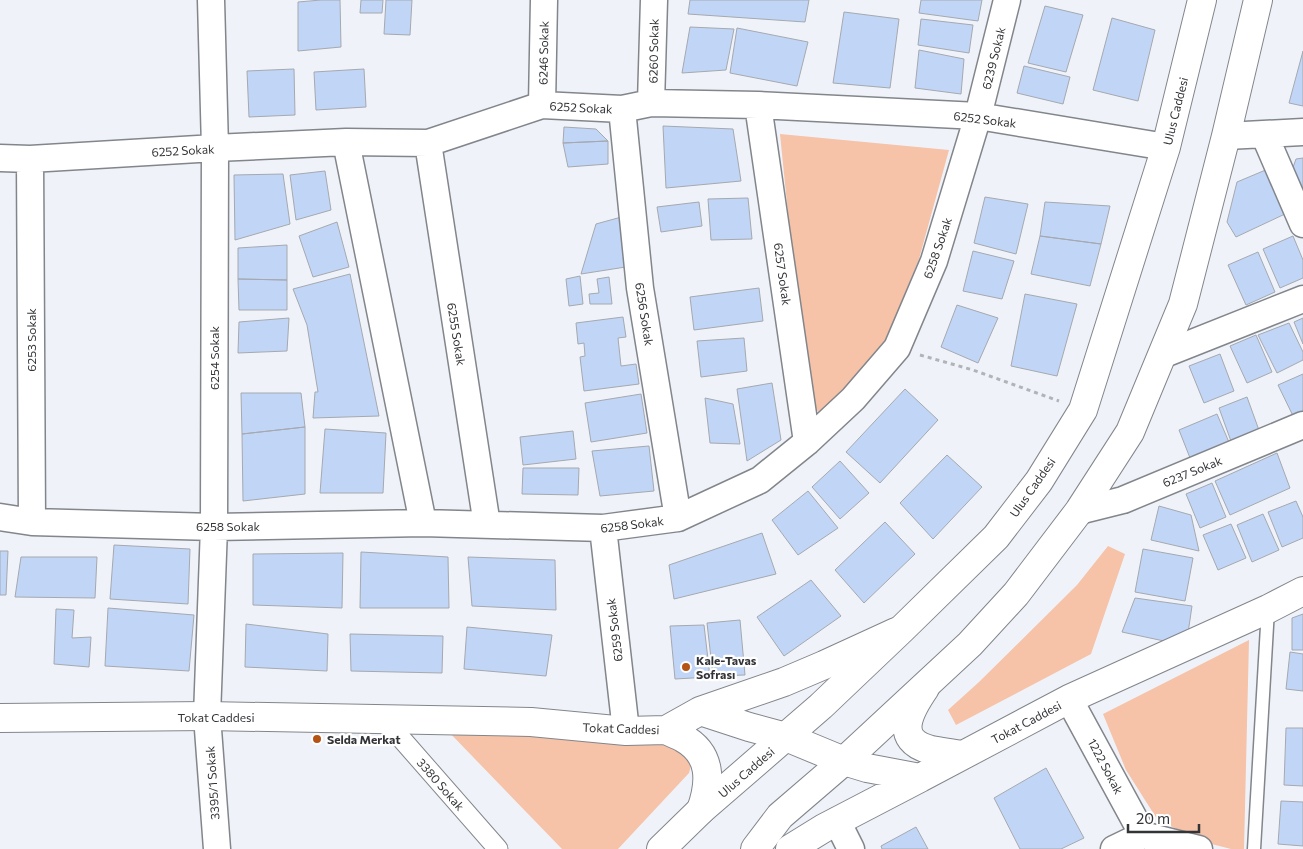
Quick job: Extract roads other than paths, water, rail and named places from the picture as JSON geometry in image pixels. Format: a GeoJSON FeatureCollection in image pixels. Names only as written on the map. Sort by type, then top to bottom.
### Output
{"type":"FeatureCollection","features":[{"type":"Feature","properties":{"kind":"main road","name":"Ulus Caddesi"},"geometry":{"type":"LineString","coordinates":[[661,849],[701,810],[821,706],[902,629],[996,537],[1039,481],[1083,410],[1166,147],[1202,0]]}},
{"type":"Feature","properties":{"kind":"main road"},"geometry":{"type":"LineString","coordinates":[[755,849],[780,816],[970,644],[1016,594],[1079,511],[1130,432],[1184,304],[1258,0]]}},
{"type":"Feature","properties":{"kind":"main road","name":"Tokat Caddesi"},"geometry":{"type":"LineString","coordinates":[[790,849],[837,821],[1070,699],[1303,591]]}},
{"type":"Feature","properties":{"kind":"main road","name":"Tokat Caddesi"},"geometry":{"type":"LineString","coordinates":[[0,718],[206,716],[531,722],[626,731],[666,730],[700,711],[792,678],[902,629]]}},
{"type":"Feature","properties":{"kind":"main road"},"geometry":{"type":"LineString","coordinates":[[931,680],[911,711],[907,722],[908,732],[912,741],[920,746],[962,755]]}},
{"type":"Feature","properties":{"kind":"main road"},"geometry":{"type":"LineString","coordinates":[[700,711],[786,737],[867,768],[920,778]]}},
{"type":"Feature","properties":{"kind":"main road"},"geometry":{"type":"LineString","coordinates":[[666,730],[684,739],[701,754],[708,776],[706,794],[701,810]]}},
{"type":"Feature","properties":{"kind":"street","name":"6254 Sokak"},"geometry":{"type":"LineString","coordinates":[[206,716],[214,528],[215,148],[211,0]]}},
{"type":"Feature","properties":{"kind":"street","name":"6246 Sokak"},"geometry":{"type":"LineString","coordinates":[[542,105],[544,0]]}},
{"type":"Feature","properties":{"kind":"street","name":"6260 Sokak"},"geometry":{"type":"LineString","coordinates":[[651,103],[654,0]]}},
{"type":"Feature","properties":{"kind":"street","name":"6239 Sokak"},"geometry":{"type":"LineString","coordinates":[[978,116],[1007,0]]}},
{"type":"Feature","properties":{"kind":"street","name":"6252 Sokak"},"geometry":{"type":"LineString","coordinates":[[0,158],[30,159],[346,142],[428,143],[542,105],[622,109],[651,103],[978,116],[1166,147]]}},
{"type":"Feature","properties":{"kind":"street","name":"6257 Sokak"},"geometry":{"type":"LineString","coordinates":[[758,106],[807,442]]}},
{"type":"Feature","properties":{"kind":"street","name":"6256 Sokak"},"geometry":{"type":"LineString","coordinates":[[622,109],[640,288],[678,518]]}},
{"type":"Feature","properties":{"kind":"street","name":"6258 Sokak"},"geometry":{"type":"LineString","coordinates":[[0,517],[32,522],[214,528],[423,523],[602,528],[678,518],[760,480],[807,442],[853,399],[897,348],[934,261],[978,116]]}},
{"type":"Feature","properties":{"kind":"street"},"geometry":{"type":"LineString","coordinates":[[1226,136],[1303,132]]}},
{"type":"Feature","properties":{"kind":"street"},"geometry":{"type":"LineString","coordinates":[[1264,134],[1303,224]]}},
{"type":"Feature","properties":{"kind":"street"},"geometry":{"type":"LineString","coordinates":[[346,142],[423,523]]}},
{"type":"Feature","properties":{"kind":"street","name":"6255 Sokak"},"geometry":{"type":"LineString","coordinates":[[428,143],[487,525]]}},
{"type":"Feature","properties":{"kind":"street","name":"6253 Sokak"},"geometry":{"type":"LineString","coordinates":[[30,159],[32,522]]}},
{"type":"Feature","properties":{"kind":"street"},"geometry":{"type":"LineString","coordinates":[[1162,355],[1303,299]]}},
{"type":"Feature","properties":{"kind":"street","name":"6237 Sokak"},"geometry":{"type":"LineString","coordinates":[[1079,511],[1123,500],[1303,425]]}},
{"type":"Feature","properties":{"kind":"street","name":"6259 Sokak"},"geometry":{"type":"LineString","coordinates":[[602,528],[626,731]]}},
{"type":"Feature","properties":{"kind":"street","name":"1222 Sokak"},"geometry":{"type":"LineString","coordinates":[[1070,699],[1143,835]]}},
{"type":"Feature","properties":{"kind":"street","name":"3395/1 Sokak"},"geometry":{"type":"LineString","coordinates":[[206,716],[217,849]]}},
{"type":"Feature","properties":{"kind":"street","name":"3380 Sokak"},"geometry":{"type":"LineString","coordinates":[[385,720],[498,849]]}},
{"type":"Feature","properties":{"kind":"street"},"geometry":{"type":"LineString","coordinates":[[837,821],[851,849]]}},
{"type":"Feature","properties":{"kind":"street"},"geometry":{"type":"LineString","coordinates":[[1114,849],[1143,835],[1199,849]]}},
{"type":"Feature","properties":{"kind":"lane"},"geometry":{"type":"LineString","coordinates":[[1254,849],[1268,608]]}},
{"type":"Feature","properties":{"kind":"place","name":"Kale-Tavas Sofrası"},"geometry":{"type":"Point","coordinates":[686,667]}},
{"type":"Feature","properties":{"kind":"place","name":"Selda Merkat"},"geometry":{"type":"Point","coordinates":[317,739]}}]}
